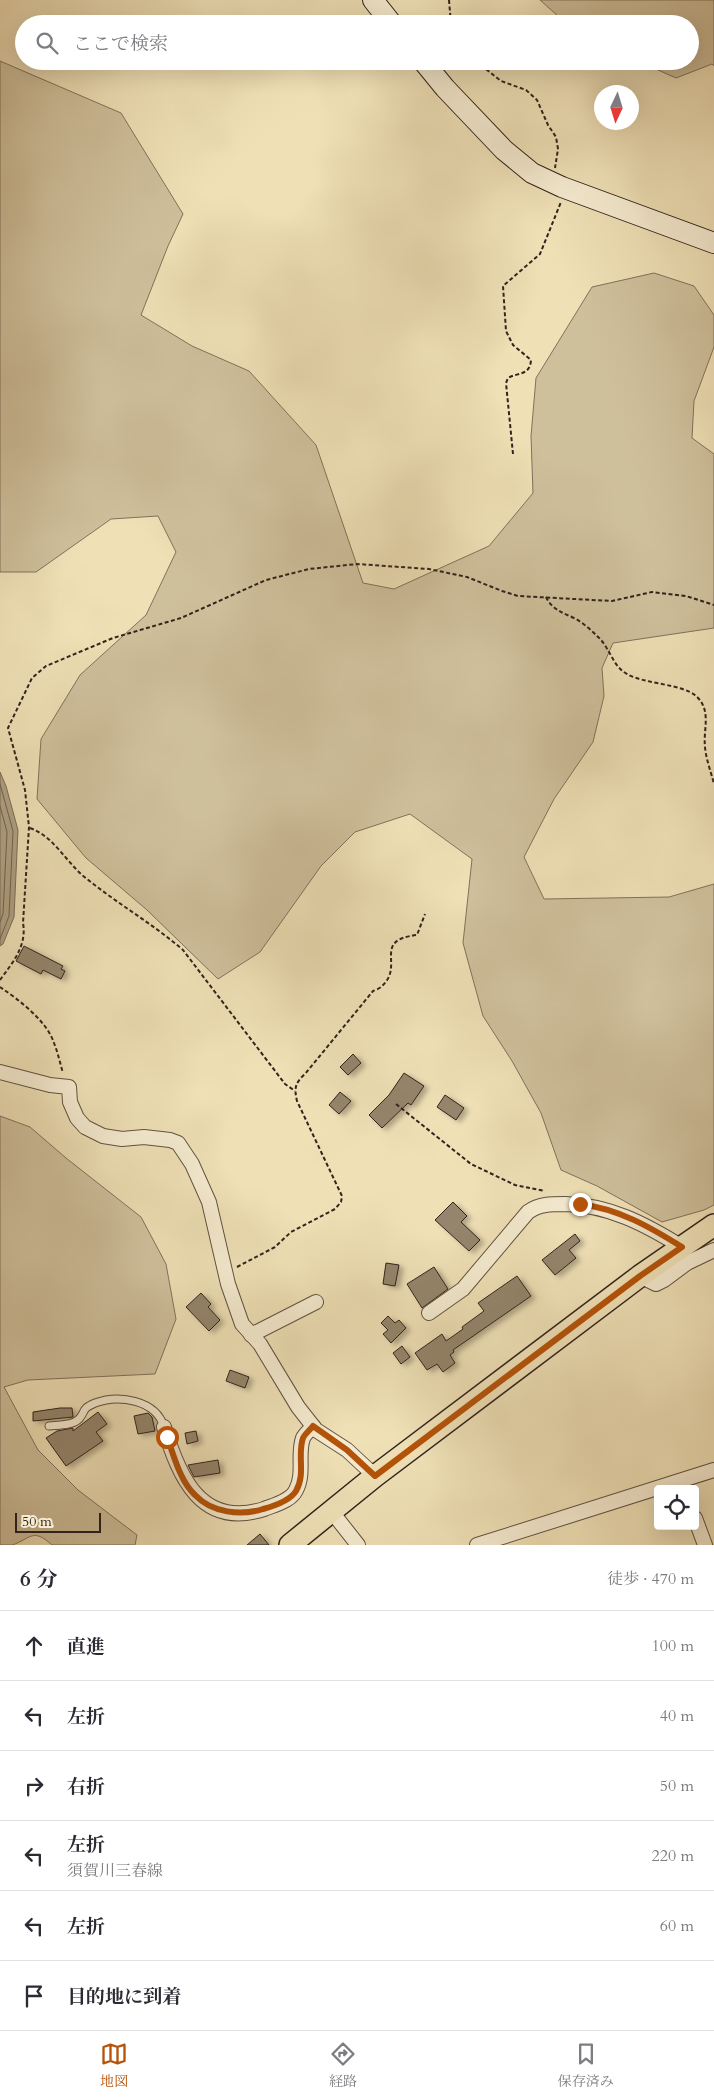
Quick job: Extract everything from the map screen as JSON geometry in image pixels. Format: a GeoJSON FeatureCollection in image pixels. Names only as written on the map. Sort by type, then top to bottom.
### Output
{"type":"FeatureCollection","features":[{"type":"Feature","properties":{"kind":"main road"},"geometry":{"type":"LineString","coordinates":[[290,1545],[375,1476],[640,1276],[714,1225]]}},
{"type":"Feature","properties":{"kind":"street"},"geometry":{"type":"LineString","coordinates":[[373,0],[385,15]]}},
{"type":"Feature","properties":{"kind":"street"},"geometry":{"type":"LineString","coordinates":[[430,70],[504,150],[532,173],[560,186],[714,243]]}},
{"type":"Feature","properties":{"kind":"street"},"geometry":{"type":"LineString","coordinates":[[0,1072],[50,1085],[69,1087],[70,1102],[77,1118],[85,1126],[103,1136],[122,1139],[144,1137],[178,1144],[192,1164],[209,1202],[226,1273],[242,1324],[260,1344],[298,1407],[313,1426],[347,1450],[375,1476]]}},
{"type":"Feature","properties":{"kind":"street"},"geometry":{"type":"LineString","coordinates":[[429,1312],[463,1289],[534,1207],[562,1204],[598,1207],[624,1215],[651,1228],[682,1247]]}},
{"type":"Feature","properties":{"kind":"street"},"geometry":{"type":"LineString","coordinates":[[640,1276],[656,1284],[687,1263],[714,1250]]}},
{"type":"Feature","properties":{"kind":"street"},"geometry":{"type":"LineString","coordinates":[[251,1336],[316,1302]]}},
{"type":"Feature","properties":{"kind":"street"},"geometry":{"type":"LineString","coordinates":[[164,1428],[185,1482],[195,1496],[217,1509],[236,1513],[256,1511],[279,1504],[296,1492],[301,1476],[301,1449],[304,1436],[313,1426]]}},
{"type":"Feature","properties":{"kind":"street"},"geometry":{"type":"LineString","coordinates":[[684,1485],[714,1470]]}},
{"type":"Feature","properties":{"kind":"street"},"geometry":{"type":"LineString","coordinates":[[478,1545],[654,1494]]}},
{"type":"Feature","properties":{"kind":"street"},"geometry":{"type":"LineString","coordinates":[[332,1512],[358,1545]]}},
{"type":"Feature","properties":{"kind":"street"},"geometry":{"type":"LineString","coordinates":[[699,1529],[705,1545]]}},
{"type":"Feature","properties":{"kind":"lane"},"geometry":{"type":"LineString","coordinates":[[49,1426],[69,1424],[79,1419],[84,1409],[96,1403],[116,1399],[128,1400],[144,1405],[161,1418],[164,1428]]}},
{"type":"Feature","properties":{"kind":"path"},"geometry":{"type":"LineString","coordinates":[[449,0],[450,15]]}},
{"type":"Feature","properties":{"kind":"path"},"geometry":{"type":"LineString","coordinates":[[488,70],[502,81],[526,90],[537,100],[548,125],[556,137],[558,149],[560,186],[540,254],[503,286],[506,330],[514,345],[531,360],[530,368],[527,371],[521,375],[512,375],[506,382],[513,454]]}},
{"type":"Feature","properties":{"kind":"path"},"geometry":{"type":"LineString","coordinates":[[0,980],[19,954],[24,930],[29,827],[25,790],[8,728],[32,678],[46,666],[132,632],[181,618],[266,580],[310,569],[356,564],[429,569],[467,577],[502,592],[518,596],[612,601],[652,592],[686,596],[714,605]]}},
{"type":"Feature","properties":{"kind":"path"},"geometry":{"type":"LineString","coordinates":[[546,597],[549,604],[561,613],[578,620],[599,638],[613,656],[615,665],[627,674],[673,687],[696,696],[707,714],[704,748],[714,784]]}},
{"type":"Feature","properties":{"kind":"path"},"geometry":{"type":"LineString","coordinates":[[29,827],[48,838],[85,878],[184,950],[285,1084],[294,1091]]}},
{"type":"Feature","properties":{"kind":"path"},"geometry":{"type":"LineString","coordinates":[[226,1273],[275,1247],[291,1232],[335,1208],[341,1202],[342,1196],[294,1091],[297,1082],[373,992],[384,985],[390,972],[391,950],[394,943],[399,939],[417,935],[425,914]]}},
{"type":"Feature","properties":{"kind":"path"},"geometry":{"type":"LineString","coordinates":[[0,987],[28,1007],[54,1041],[58,1060],[69,1087]]}},
{"type":"Feature","properties":{"kind":"path"},"geometry":{"type":"LineString","coordinates":[[396,1104],[471,1164],[515,1185],[552,1193]]}},
{"type":"Feature","properties":{"kind":"shaded area"},"geometry":{"type":"Polygon","coordinates":[[[540,0],[714,0],[714,66],[712,64],[699,69],[699,15],[557,15],[540,0]]]}},
{"type":"Feature","properties":{"kind":"shaded area"},"geometry":{"type":"Polygon","coordinates":[[[0,61],[15,67],[15,70],[21,70],[121,113],[183,214],[168,246],[141,315],[192,346],[249,371],[316,445],[363,583],[394,589],[489,546],[533,493],[531,436],[536,378],[592,287],[654,273],[694,286],[714,315],[714,347],[694,401],[692,438],[714,454],[714,628],[613,643],[602,668],[604,696],[593,742],[554,799],[524,857],[544,899],[669,897],[714,884],[714,1205],[704,1210],[662,1222],[597,1186],[561,1170],[541,1113],[512,1061],[483,1016],[463,943],[472,859],[410,814],[355,832],[321,866],[260,952],[218,979],[147,910],[86,858],[37,799],[41,739],[80,675],[146,615],[176,552],[158,516],[111,519],[36,572],[0,572],[0,61]]]}},
{"type":"Feature","properties":{"kind":"shaded area"},"geometry":{"type":"Polygon","coordinates":[[[658,70],[697,70],[676,78],[658,70]]]}},
{"type":"Feature","properties":{"kind":"shaded area"},"geometry":{"type":"Polygon","coordinates":[[[0,1116],[30,1127],[141,1217],[166,1264],[176,1319],[155,1374],[28,1380],[4,1387],[38,1450],[78,1490],[137,1535],[135,1545],[52,1545],[40,1537],[32,1536],[12,1545],[0,1545],[0,1116]]]}},
{"type":"Feature","properties":{"kind":"water"},"geometry":{"type":"Polygon","coordinates":[[[0,772],[6,786],[18,830],[14,917],[3,944],[0,946],[0,772]]]}},
{"type":"Feature","properties":{"kind":"building"},"geometry":{"type":"Polygon","coordinates":[[[24,946],[63,966],[61,969],[65,971],[61,979],[43,970],[41,974],[16,961],[24,946]]]}},
{"type":"Feature","properties":{"kind":"building"},"geometry":{"type":"Polygon","coordinates":[[[353,1054],[361,1063],[348,1075],[340,1067],[353,1054]]]}},
{"type":"Feature","properties":{"kind":"building"},"geometry":{"type":"Polygon","coordinates":[[[404,1073],[424,1086],[411,1105],[408,1103],[382,1128],[369,1115],[389,1095],[404,1073]]]}},
{"type":"Feature","properties":{"kind":"building"},"geometry":{"type":"Polygon","coordinates":[[[340,1092],[351,1101],[339,1114],[329,1105],[340,1092]]]}},
{"type":"Feature","properties":{"kind":"building"},"geometry":{"type":"Polygon","coordinates":[[[445,1095],[464,1108],[456,1120],[437,1107],[445,1095]]]}},
{"type":"Feature","properties":{"kind":"building"},"geometry":{"type":"Polygon","coordinates":[[[453,1202],[467,1216],[461,1222],[480,1240],[469,1251],[435,1220],[453,1202]]]}},
{"type":"Feature","properties":{"kind":"building"},"geometry":{"type":"Polygon","coordinates":[[[575,1234],[580,1241],[569,1250],[576,1258],[555,1275],[542,1260],[575,1234]]]}},
{"type":"Feature","properties":{"kind":"building"},"geometry":{"type":"Polygon","coordinates":[[[386,1263],[399,1265],[395,1286],[383,1284],[386,1263]]]}},
{"type":"Feature","properties":{"kind":"building"},"geometry":{"type":"Polygon","coordinates":[[[434,1267],[448,1289],[422,1308],[407,1284],[434,1267]]]}},
{"type":"Feature","properties":{"kind":"building"},"geometry":{"type":"Polygon","coordinates":[[[517,1276],[531,1296],[453,1350],[454,1352],[450,1355],[455,1363],[443,1372],[437,1364],[427,1370],[415,1353],[442,1334],[446,1341],[463,1329],[462,1327],[484,1311],[478,1303],[517,1276]]]}},
{"type":"Feature","properties":{"kind":"building"},"geometry":{"type":"Polygon","coordinates":[[[201,1293],[211,1304],[208,1307],[220,1320],[209,1331],[186,1307],[201,1293]]]}},
{"type":"Feature","properties":{"kind":"building"},"geometry":{"type":"Polygon","coordinates":[[[388,1316],[395,1323],[399,1320],[406,1328],[391,1343],[383,1334],[388,1330],[381,1323],[388,1316]]]}},
{"type":"Feature","properties":{"kind":"building"},"geometry":{"type":"Polygon","coordinates":[[[402,1346],[410,1357],[401,1364],[393,1353],[402,1346]]]}},
{"type":"Feature","properties":{"kind":"building"},"geometry":{"type":"Polygon","coordinates":[[[230,1370],[249,1377],[245,1388],[226,1381],[230,1370]]]}},
{"type":"Feature","properties":{"kind":"building"},"geometry":{"type":"Polygon","coordinates":[[[72,1408],[73,1417],[33,1421],[33,1412],[72,1408]]]}},
{"type":"Feature","properties":{"kind":"building"},"geometry":{"type":"Polygon","coordinates":[[[98,1412],[107,1424],[96,1432],[103,1441],[66,1466],[46,1438],[57,1431],[73,1428],[73,1431],[98,1412]]]}},
{"type":"Feature","properties":{"kind":"building"},"geometry":{"type":"Polygon","coordinates":[[[148,1413],[152,1417],[155,1431],[138,1434],[134,1416],[148,1413]]]}},
{"type":"Feature","properties":{"kind":"building"},"geometry":{"type":"Polygon","coordinates":[[[196,1431],[198,1441],[187,1444],[185,1433],[196,1431]]]}},
{"type":"Feature","properties":{"kind":"building"},"geometry":{"type":"Polygon","coordinates":[[[218,1460],[220,1473],[194,1477],[188,1465],[218,1460]]]}},
{"type":"Feature","properties":{"kind":"building"},"geometry":{"type":"Polygon","coordinates":[[[260,1534],[269,1545],[247,1545],[260,1534]]]}},
{"type":"Feature","properties":{"kind":"route"},"geometry":{"type":"LineString","coordinates":[[167,1437],[185,1482],[195,1496],[217,1509],[236,1513],[256,1511],[279,1504],[296,1492],[301,1476],[301,1449],[304,1436],[313,1426],[316,1430],[347,1450],[375,1476],[640,1276],[682,1247],[651,1228],[624,1215],[580,1204]]}}]}
